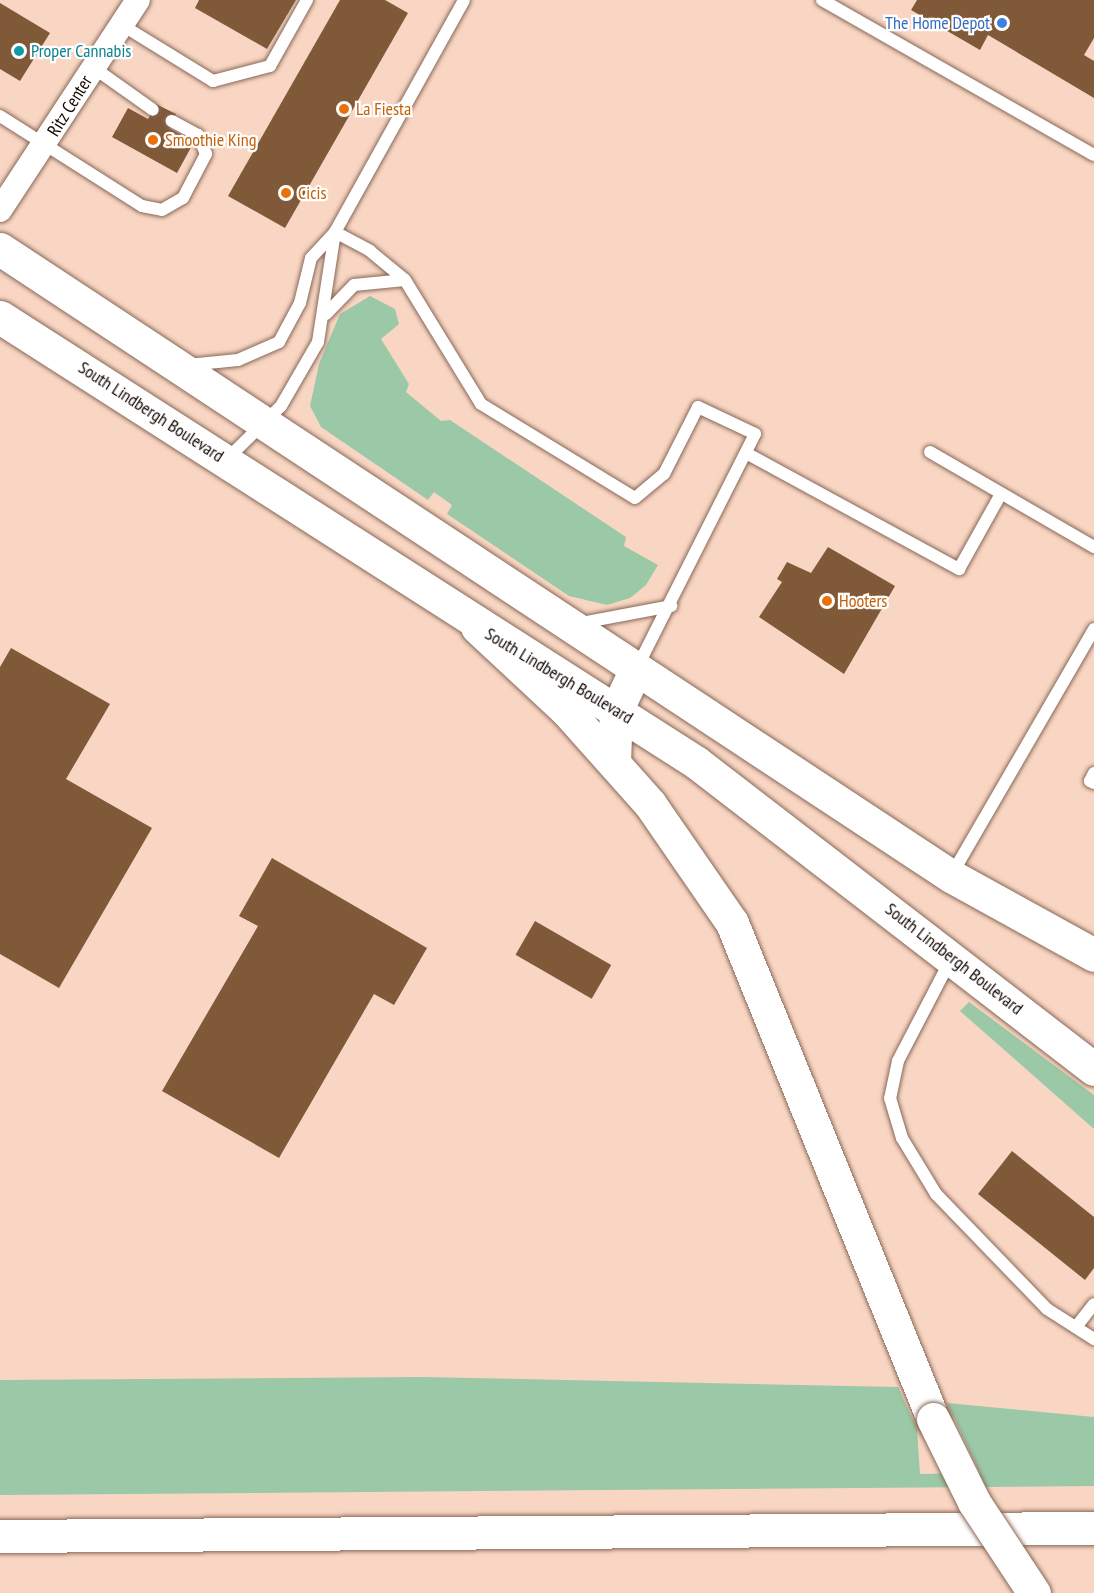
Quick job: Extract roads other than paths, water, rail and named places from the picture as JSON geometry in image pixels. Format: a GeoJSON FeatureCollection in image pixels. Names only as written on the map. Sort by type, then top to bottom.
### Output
{"type":"FeatureCollection","features":[{"type":"Feature","properties":{"kind":"main road"},"geometry":{"type":"LineString","coordinates":[[0,249],[635,671],[951,876],[1094,955]]}},
{"type":"Feature","properties":{"kind":"main road","name":"South Lindbergh Boulevard"},"geometry":{"type":"LineString","coordinates":[[0,317],[225,461],[477,627],[616,711],[760,808],[1094,1070]]}},
{"type":"Feature","properties":{"kind":"main road"},"geometry":{"type":"LineString","coordinates":[[477,627],[614,762],[693,859],[732,923],[933,1419],[974,1502],[1034,1593]]}},
{"type":"Feature","properties":{"kind":"main road"},"geometry":{"type":"LineString","coordinates":[[614,762],[616,711],[635,671]]}},
{"type":"Feature","properties":{"kind":"main road"},"geometry":{"type":"LineString","coordinates":[[0,1536],[1094,1528]]}},
{"type":"Feature","properties":{"kind":"street","name":"Ritz Center"},"geometry":{"type":"LineString","coordinates":[[0,210],[44,147],[138,0]]}},
{"type":"Feature","properties":{"kind":"lane"},"geometry":{"type":"LineString","coordinates":[[122,25],[213,81],[270,66],[306,0]]}},
{"type":"Feature","properties":{"kind":"lane"},"geometry":{"type":"LineString","coordinates":[[175,365],[238,360],[279,342],[300,303],[311,258],[335,232],[464,0]]}},
{"type":"Feature","properties":{"kind":"lane"},"geometry":{"type":"LineString","coordinates":[[822,0],[1094,155]]}},
{"type":"Feature","properties":{"kind":"lane"},"geometry":{"type":"LineString","coordinates":[[94,68],[153,110]]}},
{"type":"Feature","properties":{"kind":"lane"},"geometry":{"type":"LineString","coordinates":[[0,116],[44,147],[142,206],[173,207],[206,154],[198,135],[172,121]]}},
{"type":"Feature","properties":{"kind":"lane"},"geometry":{"type":"LineString","coordinates":[[335,232],[370,251],[405,280],[481,404],[635,498],[664,474],[698,407],[755,434],[671,606],[635,671]]}},
{"type":"Feature","properties":{"kind":"lane"},"geometry":{"type":"LineString","coordinates":[[225,461],[263,423],[301,372],[326,315],[335,232]]}},
{"type":"Feature","properties":{"kind":"lane"},"geometry":{"type":"LineString","coordinates":[[326,315],[354,285],[405,280]]}},
{"type":"Feature","properties":{"kind":"lane"},"geometry":{"type":"LineString","coordinates":[[930,452],[1094,548]]}},
{"type":"Feature","properties":{"kind":"lane"},"geometry":{"type":"LineString","coordinates":[[746,453],[959,569],[1001,494]]}},
{"type":"Feature","properties":{"kind":"lane"},"geometry":{"type":"LineString","coordinates":[[566,625],[671,606]]}},
{"type":"Feature","properties":{"kind":"lane"},"geometry":{"type":"LineString","coordinates":[[951,876],[1094,628]]}},
{"type":"Feature","properties":{"kind":"lane"},"geometry":{"type":"LineString","coordinates":[[1094,773],[1090,781],[1094,783]]}},
{"type":"Feature","properties":{"kind":"lane"},"geometry":{"type":"LineString","coordinates":[[952,958],[898,1061],[890,1098],[902,1138],[936,1194],[1047,1309],[1094,1339]]}},
{"type":"Feature","properties":{"kind":"lane"},"geometry":{"type":"LineString","coordinates":[[1076,1327],[1094,1304]]}},
{"type":"Feature","properties":{"kind":"place","name":"The Home Depot"},"geometry":{"type":"Point","coordinates":[1002,23]}},
{"type":"Feature","properties":{"kind":"place","name":"Proper Cannabis"},"geometry":{"type":"Point","coordinates":[19,51]}},
{"type":"Feature","properties":{"kind":"place","name":"La Fiesta"},"geometry":{"type":"Point","coordinates":[344,109]}},
{"type":"Feature","properties":{"kind":"place","name":"Smoothie King"},"geometry":{"type":"Point","coordinates":[153,140]}},
{"type":"Feature","properties":{"kind":"place","name":"Cicis"},"geometry":{"type":"Point","coordinates":[286,193]}},
{"type":"Feature","properties":{"kind":"place","name":"Hooters"},"geometry":{"type":"Point","coordinates":[827,601]}}]}
